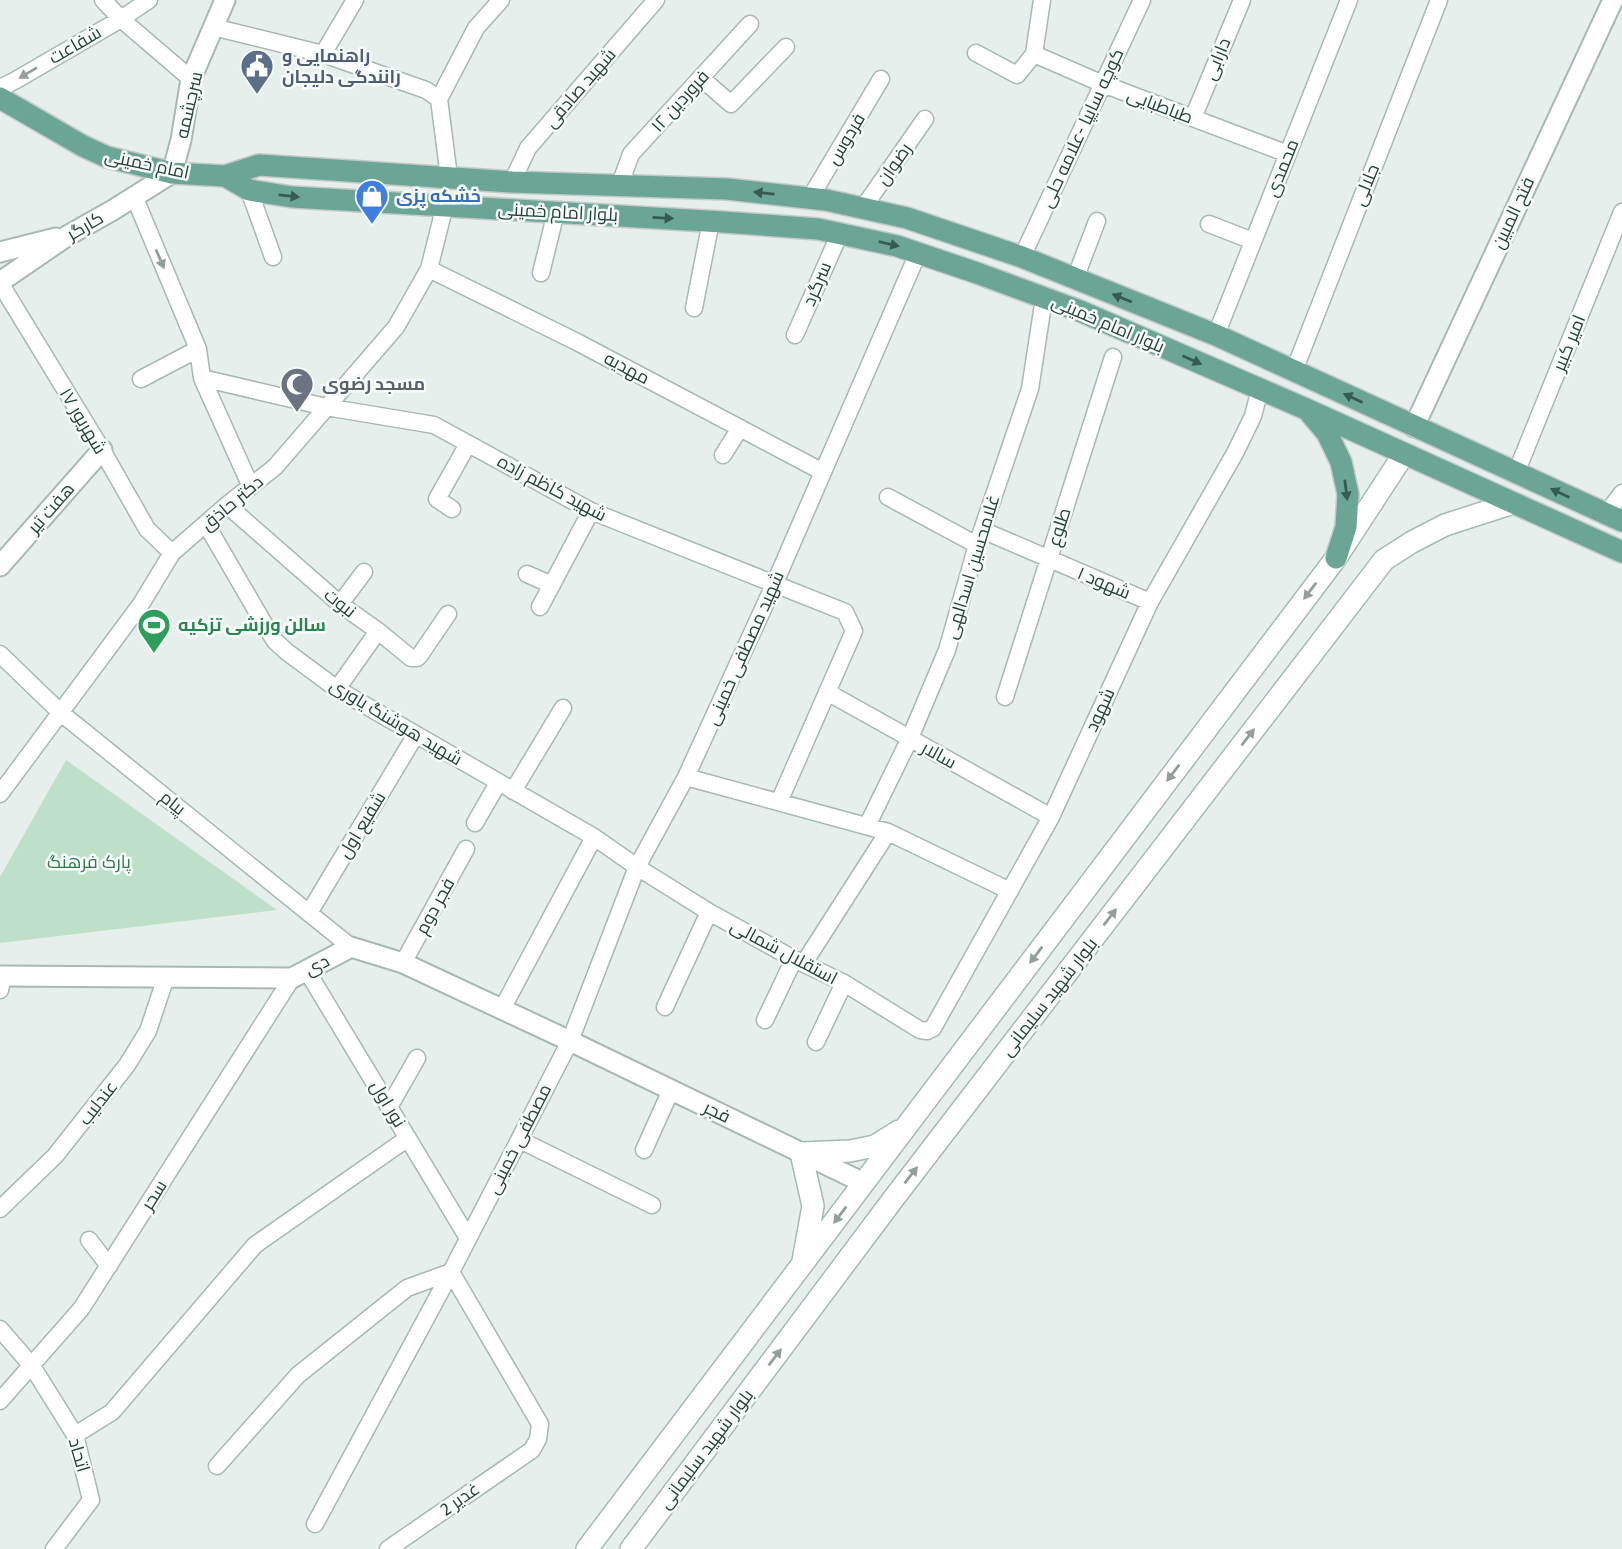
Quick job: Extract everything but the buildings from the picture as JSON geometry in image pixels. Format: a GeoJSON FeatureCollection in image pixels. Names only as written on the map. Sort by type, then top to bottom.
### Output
{"type":"FeatureCollection","features":[{"type":"Feature","properties":{"kind":"main road","name":"امام خمینی"},"geometry":{"type":"LineString","coordinates":[[2,101],[107,157],[172,173],[225,176]]}},
{"type":"Feature","properties":{"kind":"main road","name":"بلوار امام خمینی"},"geometry":{"type":"LineString","coordinates":[[225,176],[259,165],[512,182],[727,189],[826,200],[907,218],[1021,257],[1216,335],[1614,518]]}},
{"type":"Feature","properties":{"kind":"main road","name":"بلوار امام خمینی"},"geometry":{"type":"LineString","coordinates":[[225,176],[249,190],[292,197],[818,229],[897,246],[1080,311],[1306,409],[1622,552]]}},
{"type":"Feature","properties":{"kind":"main road"},"geometry":{"type":"LineString","coordinates":[[1306,409],[1327,433],[1341,462],[1348,494],[1346,527],[1336,558]]}},
{"type":"Feature","properties":{"kind":"main road"},"geometry":{"type":"LineString","coordinates":[[1404,454],[1414,427]]}},
{"type":"Feature","properties":{"kind":"main road","name":"بلوار شهید سلیمانی"},"geometry":{"type":"LineString","coordinates":[[587,1549],[1336,558],[1404,454]]}},
{"type":"Feature","properties":{"kind":"main road","name":"بلوار شهید سلیمانی"},"geometry":{"type":"LineString","coordinates":[[631,1549],[894,1198],[1384,560],[1446,525],[1513,503]]}},
{"type":"Feature","properties":{"kind":"main road"},"geometry":{"type":"LineString","coordinates":[[802,1265],[813,1206],[801,1153],[850,1151],[874,1146],[909,1124]]}},
{"type":"Feature","properties":{"kind":"main road"},"geometry":{"type":"LineString","coordinates":[[864,1184],[894,1198]]}},
{"type":"Feature","properties":{"kind":"street"},"geometry":{"type":"LineString","coordinates":[[103,0],[121,19],[191,79]]}},
{"type":"Feature","properties":{"kind":"street","name":"شفاعت"},"geometry":{"type":"LineString","coordinates":[[2,101],[16,80],[149,0]]}},
{"type":"Feature","properties":{"kind":"street","name":"سرچشمه"},"geometry":{"type":"LineString","coordinates":[[172,173],[181,140],[191,79],[225,0]]}},
{"type":"Feature","properties":{"kind":"street"},"geometry":{"type":"LineString","coordinates":[[323,54],[355,0]]}},
{"type":"Feature","properties":{"kind":"street"},"geometry":{"type":"LineString","coordinates":[[449,177],[439,99],[476,28],[501,0]]}},
{"type":"Feature","properties":{"kind":"street","name":"شهید صادقی"},"geometry":{"type":"LineString","coordinates":[[512,182],[527,148],[656,0]]}},
{"type":"Feature","properties":{"kind":"street"},"geometry":{"type":"LineString","coordinates":[[976,53],[1017,75],[1034,54],[1042,0]]}},
{"type":"Feature","properties":{"kind":"street","name":"کوچه سایپا -علامه حلی"},"geometry":{"type":"LineString","coordinates":[[1021,257],[1142,0]]}},
{"type":"Feature","properties":{"kind":"street","name":"دارابی"},"geometry":{"type":"LineString","coordinates":[[1193,118],[1242,0]]}},
{"type":"Feature","properties":{"kind":"street","name":"محمدی"},"geometry":{"type":"LineString","coordinates":[[1216,335],[1349,0]]}},
{"type":"Feature","properties":{"kind":"street","name":"جلالی"},"geometry":{"type":"LineString","coordinates":[[1294,371],[1439,0]]}},
{"type":"Feature","properties":{"kind":"street","name":"فتح المبین"},"geometry":{"type":"LineString","coordinates":[[1414,427],[1613,0]]}},
{"type":"Feature","properties":{"kind":"street","name":"۱۲ فروردین"},"geometry":{"type":"LineString","coordinates":[[620,184],[631,154],[750,24]]}},
{"type":"Feature","properties":{"kind":"street"},"geometry":{"type":"LineString","coordinates":[[213,27],[323,54],[426,90],[439,99]]}},
{"type":"Feature","properties":{"kind":"street"},"geometry":{"type":"LineString","coordinates":[[701,78],[731,104],[786,47]]}},
{"type":"Feature","properties":{"kind":"street","name":"طباطبایی"},"geometry":{"type":"LineString","coordinates":[[1034,54],[1103,84],[1288,154]]}},
{"type":"Feature","properties":{"kind":"street","name":"فردوس"},"geometry":{"type":"LineString","coordinates":[[810,198],[881,79]]}},
{"type":"Feature","properties":{"kind":"street","name":"رضوان"},"geometry":{"type":"LineString","coordinates":[[863,208],[925,119]]}},
{"type":"Feature","properties":{"kind":"street","name":"کارگر"},"geometry":{"type":"LineString","coordinates":[[0,283],[67,236],[172,173]]}},
{"type":"Feature","properties":{"kind":"street"},"geometry":{"type":"LineString","coordinates":[[249,190],[273,257]]}},
{"type":"Feature","properties":{"kind":"street"},"geometry":{"type":"LineString","coordinates":[[134,197],[198,349],[202,378],[251,487]]}},
{"type":"Feature","properties":{"kind":"street","name":"دکتر حاذق"},"geometry":{"type":"LineString","coordinates":[[0,794],[141,604],[172,553],[275,467],[396,327],[429,269],[445,205]]}},
{"type":"Feature","properties":{"kind":"street"},"geometry":{"type":"LineString","coordinates":[[541,273],[556,212]]}},
{"type":"Feature","properties":{"kind":"street","name":"امیر کبیر"},"geometry":{"type":"LineString","coordinates":[[1516,473],[1616,245],[1622,212]]}},
{"type":"Feature","properties":{"kind":"street"},"geometry":{"type":"LineString","coordinates":[[694,308],[711,221]]}},
{"type":"Feature","properties":{"kind":"street"},"geometry":{"type":"LineString","coordinates":[[1075,279],[1097,221]]}},
{"type":"Feature","properties":{"kind":"street"},"geometry":{"type":"LineString","coordinates":[[1209,224],[1253,241]]}},
{"type":"Feature","properties":{"kind":"street","name":"سرگرد"},"geometry":{"type":"LineString","coordinates":[[795,335],[840,233]]}},
{"type":"Feature","properties":{"kind":"street"},"geometry":{"type":"LineString","coordinates":[[0,253],[67,236]]}},
{"type":"Feature","properties":{"kind":"street","name":"شهید مصطفی خمینی"},"geometry":{"type":"LineString","coordinates":[[570,1041],[637,867],[686,777],[775,585],[918,253]]}},
{"type":"Feature","properties":{"kind":"street","name":"مهدیه"},"geometry":{"type":"LineString","coordinates":[[429,269],[577,342],[823,472]]}},
{"type":"Feature","properties":{"kind":"street","name":"۱۷ شهریور"},"geometry":{"type":"LineString","coordinates":[[0,283],[147,529],[172,553]]}},
{"type":"Feature","properties":{"kind":"street","name":"غلامحسین اسدالهی"},"geometry":{"type":"LineString","coordinates":[[867,826],[910,738],[947,650],[979,538],[1030,389],[1044,298]]}},
{"type":"Feature","properties":{"kind":"street"},"geometry":{"type":"LineString","coordinates":[[141,379],[198,349]]}},
{"type":"Feature","properties":{"kind":"street","name":"طلوع"},"geometry":{"type":"LineString","coordinates":[[1005,697],[1113,358]]}},
{"type":"Feature","properties":{"kind":"street"},"geometry":{"type":"LineString","coordinates":[[202,378],[326,407]]}},
{"type":"Feature","properties":{"kind":"street","name":"شهود"},"geometry":{"type":"LineString","coordinates":[[933,1028],[1051,817],[1150,602],[1235,453],[1253,416],[1260,389]]}},
{"type":"Feature","properties":{"kind":"street","name":"شهید کاظم زاده"},"geometry":{"type":"LineString","coordinates":[[326,407],[434,425],[591,511],[845,612],[854,631],[779,803]]}},
{"type":"Feature","properties":{"kind":"street"},"geometry":{"type":"LineString","coordinates":[[723,455],[740,428]]}},
{"type":"Feature","properties":{"kind":"street"},"geometry":{"type":"LineString","coordinates":[[452,509],[437,499],[468,444]]}},
{"type":"Feature","properties":{"kind":"street","name":"هفت تیر"},"geometry":{"type":"LineString","coordinates":[[0,566],[102,450]]}},
{"type":"Feature","properties":{"kind":"street"},"geometry":{"type":"LineString","coordinates":[[1614,518],[1622,493]]}},
{"type":"Feature","properties":{"kind":"street","name":"شهود ۱"},"geometry":{"type":"LineString","coordinates":[[888,497],[979,538],[1049,559],[1150,602]]}},
{"type":"Feature","properties":{"kind":"street","name":"نبوت"},"geometry":{"type":"LineString","coordinates":[[227,505],[340,604],[411,658],[417,658],[448,614]]}},
{"type":"Feature","properties":{"kind":"street"},"geometry":{"type":"LineString","coordinates":[[540,607],[591,511]]}},
{"type":"Feature","properties":{"kind":"street","name":"شهید هوشنگ یاوری"},"geometry":{"type":"LineString","coordinates":[[206,524],[266,627],[288,652],[337,689],[594,837],[637,867]]}},
{"type":"Feature","properties":{"kind":"street"},"geometry":{"type":"LineString","coordinates":[[340,604],[364,572]]}},
{"type":"Feature","properties":{"kind":"street"},"geometry":{"type":"LineString","coordinates":[[527,574],[552,585]]}},
{"type":"Feature","properties":{"kind":"street"},"geometry":{"type":"LineString","coordinates":[[337,689],[378,631]]}},
{"type":"Feature","properties":{"kind":"street","name":"پیام"},"geometry":{"type":"LineString","coordinates":[[0,654],[61,713],[351,947]]}},
{"type":"Feature","properties":{"kind":"street","name":"سالار"},"geometry":{"type":"LineString","coordinates":[[827,692],[1051,817]]}},
{"type":"Feature","properties":{"kind":"street"},"geometry":{"type":"LineString","coordinates":[[513,791],[563,708]]}},
{"type":"Feature","properties":{"kind":"street","name":"شفیع اول"},"geometry":{"type":"LineString","coordinates":[[309,913],[415,736]]}},
{"type":"Feature","properties":{"kind":"street"},"geometry":{"type":"LineString","coordinates":[[686,777],[888,832],[1010,891]]}},
{"type":"Feature","properties":{"kind":"street"},"geometry":{"type":"LineString","coordinates":[[475,823],[498,783]]}},
{"type":"Feature","properties":{"kind":"street"},"geometry":{"type":"LineString","coordinates":[[765,1020],[799,961],[888,832]]}},
{"type":"Feature","properties":{"kind":"street"},"geometry":{"type":"LineString","coordinates":[[502,1009],[594,837]]}},
{"type":"Feature","properties":{"kind":"street","name":"فجر دوم"},"geometry":{"type":"LineString","coordinates":[[403,963],[466,849]]}},
{"type":"Feature","properties":{"kind":"street","name":"استقلال شمالی"},"geometry":{"type":"LineString","coordinates":[[637,867],[709,912],[844,984],[920,1030],[933,1028]]}},
{"type":"Feature","properties":{"kind":"street"},"geometry":{"type":"LineString","coordinates":[[665,1007],[709,912]]}},
{"type":"Feature","properties":{"kind":"street","name":"دی"},"geometry":{"type":"LineString","coordinates":[[1,981],[300,974],[351,947],[403,963],[570,1041]]}},
{"type":"Feature","properties":{"kind":"street","name":"نور اول"},"geometry":{"type":"LineString","coordinates":[[300,974],[389,1107],[468,1238]]}},
{"type":"Feature","properties":{"kind":"street","name":"سحر"},"geometry":{"type":"LineString","coordinates":[[0,1401],[81,1309],[300,974]]}},
{"type":"Feature","properties":{"kind":"street","name":"عندلیب"},"geometry":{"type":"LineString","coordinates":[[0,1209],[55,1156],[127,1065],[148,1031],[166,977]]}},
{"type":"Feature","properties":{"kind":"street"},"geometry":{"type":"LineString","coordinates":[[816,1042],[844,984]]}},
{"type":"Feature","properties":{"kind":"street","name":"فجر"},"geometry":{"type":"LineString","coordinates":[[570,1041],[864,1184]]}},
{"type":"Feature","properties":{"kind":"street","name":"مصطفی خمینی"},"geometry":{"type":"LineString","coordinates":[[315,1524],[451,1272],[570,1041]]}},
{"type":"Feature","properties":{"kind":"street"},"geometry":{"type":"LineString","coordinates":[[389,1107],[417,1058]]}},
{"type":"Feature","properties":{"kind":"street"},"geometry":{"type":"LineString","coordinates":[[644,1150],[671,1090]]}},
{"type":"Feature","properties":{"kind":"street"},"geometry":{"type":"LineString","coordinates":[[75,1435],[112,1412],[255,1245],[408,1138]]}},
{"type":"Feature","properties":{"kind":"street"},"geometry":{"type":"LineString","coordinates":[[520,1140],[652,1205]]}},
{"type":"Feature","properties":{"kind":"street"},"geometry":{"type":"LineString","coordinates":[[89,1240],[109,1266]]}},
{"type":"Feature","properties":{"kind":"street"},"geometry":{"type":"LineString","coordinates":[[217,1465],[298,1375],[407,1288],[451,1272]]}},
{"type":"Feature","properties":{"kind":"street","name":"غدير 2"},"geometry":{"type":"LineString","coordinates":[[388,1549],[532,1450],[538,1439],[540,1424],[451,1272]]}},
{"type":"Feature","properties":{"kind":"street","name":"اتحاد"},"geometry":{"type":"LineString","coordinates":[[0,1329],[32,1366],[75,1435],[91,1500],[54,1549]]}},
{"type":"Feature","properties":{"kind":"green space","name":"پارک فرهنگ"},"geometry":{"type":"Polygon","coordinates":[[[66,760],[277,910],[0,943],[0,877],[66,760]]]}},
{"type":"Feature","properties":{"kind":"place","name":"راهنمایی و رانندگی دلیجان"},"geometry":{"type":"Point","coordinates":[257,96]}},
{"type":"Feature","properties":{"kind":"place","name":"خشکه پزی"},"geometry":{"type":"Point","coordinates":[372,226]}},
{"type":"Feature","properties":{"kind":"place","name":"مسجد رضوی"},"geometry":{"type":"Point","coordinates":[297,414]}},
{"type":"Feature","properties":{"kind":"place","name":"سالن ورزشی تزکیه"},"geometry":{"type":"Point","coordinates":[154,655]}}]}
